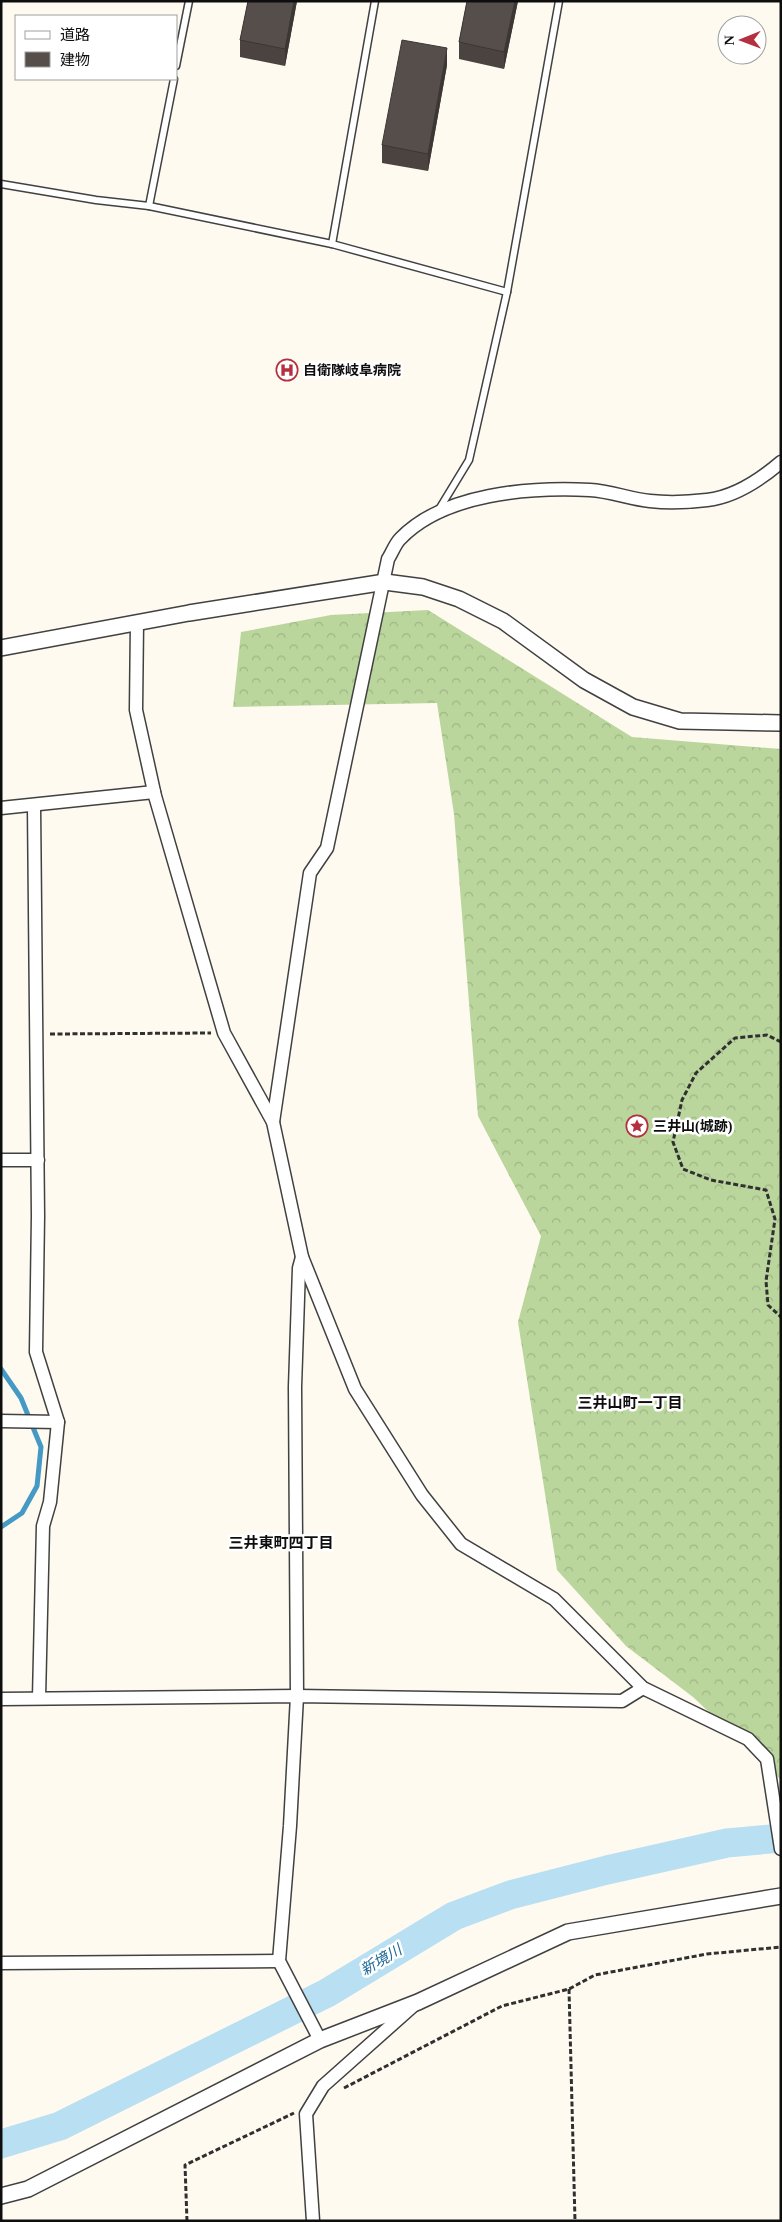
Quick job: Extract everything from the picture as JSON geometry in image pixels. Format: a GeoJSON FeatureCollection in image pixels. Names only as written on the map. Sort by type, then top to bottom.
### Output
{"type":"FeatureCollection","features":[{"type":"Feature","properties":{"kind":"street"},"geometry":{"type":"LineString","coordinates":[[273,1122],[310,873],[327,848],[385,582],[388,559],[399,540],[426,518],[472,500],[532,490],[592,490],[651,501],[708,500],[731,494],[761,478],[781,462]]}},
{"type":"Feature","properties":{"kind":"street"},"geometry":{"type":"LineString","coordinates":[[1,648],[137,622],[385,582],[423,587],[459,599],[503,621],[584,680],[633,707],[680,721],[781,723]]}},
{"type":"Feature","properties":{"kind":"street"},"geometry":{"type":"LineString","coordinates":[[137,622],[136,710],[154,792],[224,1033],[273,1122],[302,1257],[355,1389],[422,1495],[461,1544],[554,1598],[644,1688],[748,1739],[767,1759],[781,1849]]}},
{"type":"Feature","properties":{"kind":"street"},"geometry":{"type":"LineString","coordinates":[[1,808],[154,792]]}},
{"type":"Feature","properties":{"kind":"street"},"geometry":{"type":"LineString","coordinates":[[34,806],[38,1160],[36,1352],[58,1422],[50,1502],[43,1526],[39,1698]]}},
{"type":"Feature","properties":{"kind":"street"},"geometry":{"type":"LineString","coordinates":[[1,1160],[38,1160]]}},
{"type":"Feature","properties":{"kind":"street"},"geometry":{"type":"LineString","coordinates":[[302,1257],[299,1268],[295,1387],[297,1696],[280,1965],[317,2035]]}},
{"type":"Feature","properties":{"kind":"street"},"geometry":{"type":"LineString","coordinates":[[1,1421],[58,1422]]}},
{"type":"Feature","properties":{"kind":"street"},"geometry":{"type":"LineString","coordinates":[[1,1699],[297,1696],[622,1701],[644,1688]]}},
{"type":"Feature","properties":{"kind":"street"},"geometry":{"type":"LineString","coordinates":[[1,2196],[28,2189],[317,2035],[418,2002],[568,1932],[781,1896]]}},
{"type":"Feature","properties":{"kind":"street"},"geometry":{"type":"LineString","coordinates":[[1,1963],[280,1965]]}},
{"type":"Feature","properties":{"kind":"street"},"geometry":{"type":"LineString","coordinates":[[313,2221],[306,2114],[323,2086],[418,2002]]}},
{"type":"Feature","properties":{"kind":"lane"},"geometry":{"type":"LineString","coordinates":[[178,56],[189,1]]}},
{"type":"Feature","properties":{"kind":"lane"},"geometry":{"type":"LineString","coordinates":[[332,244],[375,1]]}},
{"type":"Feature","properties":{"kind":"lane"},"geometry":{"type":"LineString","coordinates":[[436,514],[469,460],[507,292],[559,1]]}},
{"type":"Feature","properties":{"kind":"lane"},"geometry":{"type":"LineString","coordinates":[[149,206],[174,80]]}},
{"type":"Feature","properties":{"kind":"lane"},"geometry":{"type":"LineString","coordinates":[[1,184],[96,200],[149,206],[332,244],[507,292]]}},
{"type":"Feature","properties":{"kind":"path"},"geometry":{"type":"LineString","coordinates":[[37,1034],[224,1033]]}},
{"type":"Feature","properties":{"kind":"path"},"geometry":{"type":"LineString","coordinates":[[781,1042],[767,1035],[735,1038],[696,1073],[682,1100],[673,1142],[684,1169],[711,1180],[766,1190],[775,1219],[766,1281],[768,1305],[781,1317]]}},
{"type":"Feature","properties":{"kind":"path"},"geometry":{"type":"LineString","coordinates":[[339,2090],[502,2006],[570,1989],[595,1975],[707,1954],[781,1948]]}},
{"type":"Feature","properties":{"kind":"path"},"geometry":{"type":"LineString","coordinates":[[570,1989],[575,2221]]}},
{"type":"Feature","properties":{"kind":"path"},"geometry":{"type":"LineString","coordinates":[[187,2221],[185,2164],[314,2103]]}},
{"type":"Feature","properties":{"kind":"green space"},"geometry":{"type":"Polygon","coordinates":[[[428,610],[632,737],[781,749],[781,1780],[693,1697],[626,1646],[557,1570],[518,1322],[541,1236],[478,1116],[454,814],[437,703],[233,707],[241,632],[331,615],[428,610]]]}},
{"type":"Feature","properties":{"kind":"building"},"geometry":{"type":"Polygon","coordinates":[[[248,1],[294,1],[285,49],[240,40],[248,1]]]}},
{"type":"Feature","properties":{"kind":"building"},"geometry":{"type":"Polygon","coordinates":[[[467,1],[515,1],[504,52],[459,42],[467,1]]]}},
{"type":"Feature","properties":{"kind":"building"},"geometry":{"type":"Polygon","coordinates":[[[402,40],[447,48],[428,154],[382,145],[402,40]]]}},
{"type":"Feature","properties":{"kind":"waterway"},"geometry":{"type":"LineString","coordinates":[[1,1369],[21,1398],[41,1447],[37,1486],[22,1513],[1,1527]]}},
{"type":"Feature","properties":{"kind":"waterway","name":"新境川"},"geometry":{"type":"LineString","coordinates":[[1,2144],[60,2126],[327,1993],[454,1916],[510,1895],[607,1870],[727,1843],[781,1838]]}},
{"type":"Feature","properties":{"kind":"place","name":"自衛隊岐阜病院"},"geometry":{"type":"Point","coordinates":[287,370]}},
{"type":"Feature","properties":{"kind":"place","name":"三井山(城跡)"},"geometry":{"type":"Point","coordinates":[637,1126]}},
{"type":"Feature","properties":{"kind":"district","name":"三井山町一丁目"},"geometry":{"type":"Point","coordinates":[630,1403]}},
{"type":"Feature","properties":{"kind":"district","name":"三井東町四丁目"},"geometry":{"type":"Point","coordinates":[281,1543]}}]}
